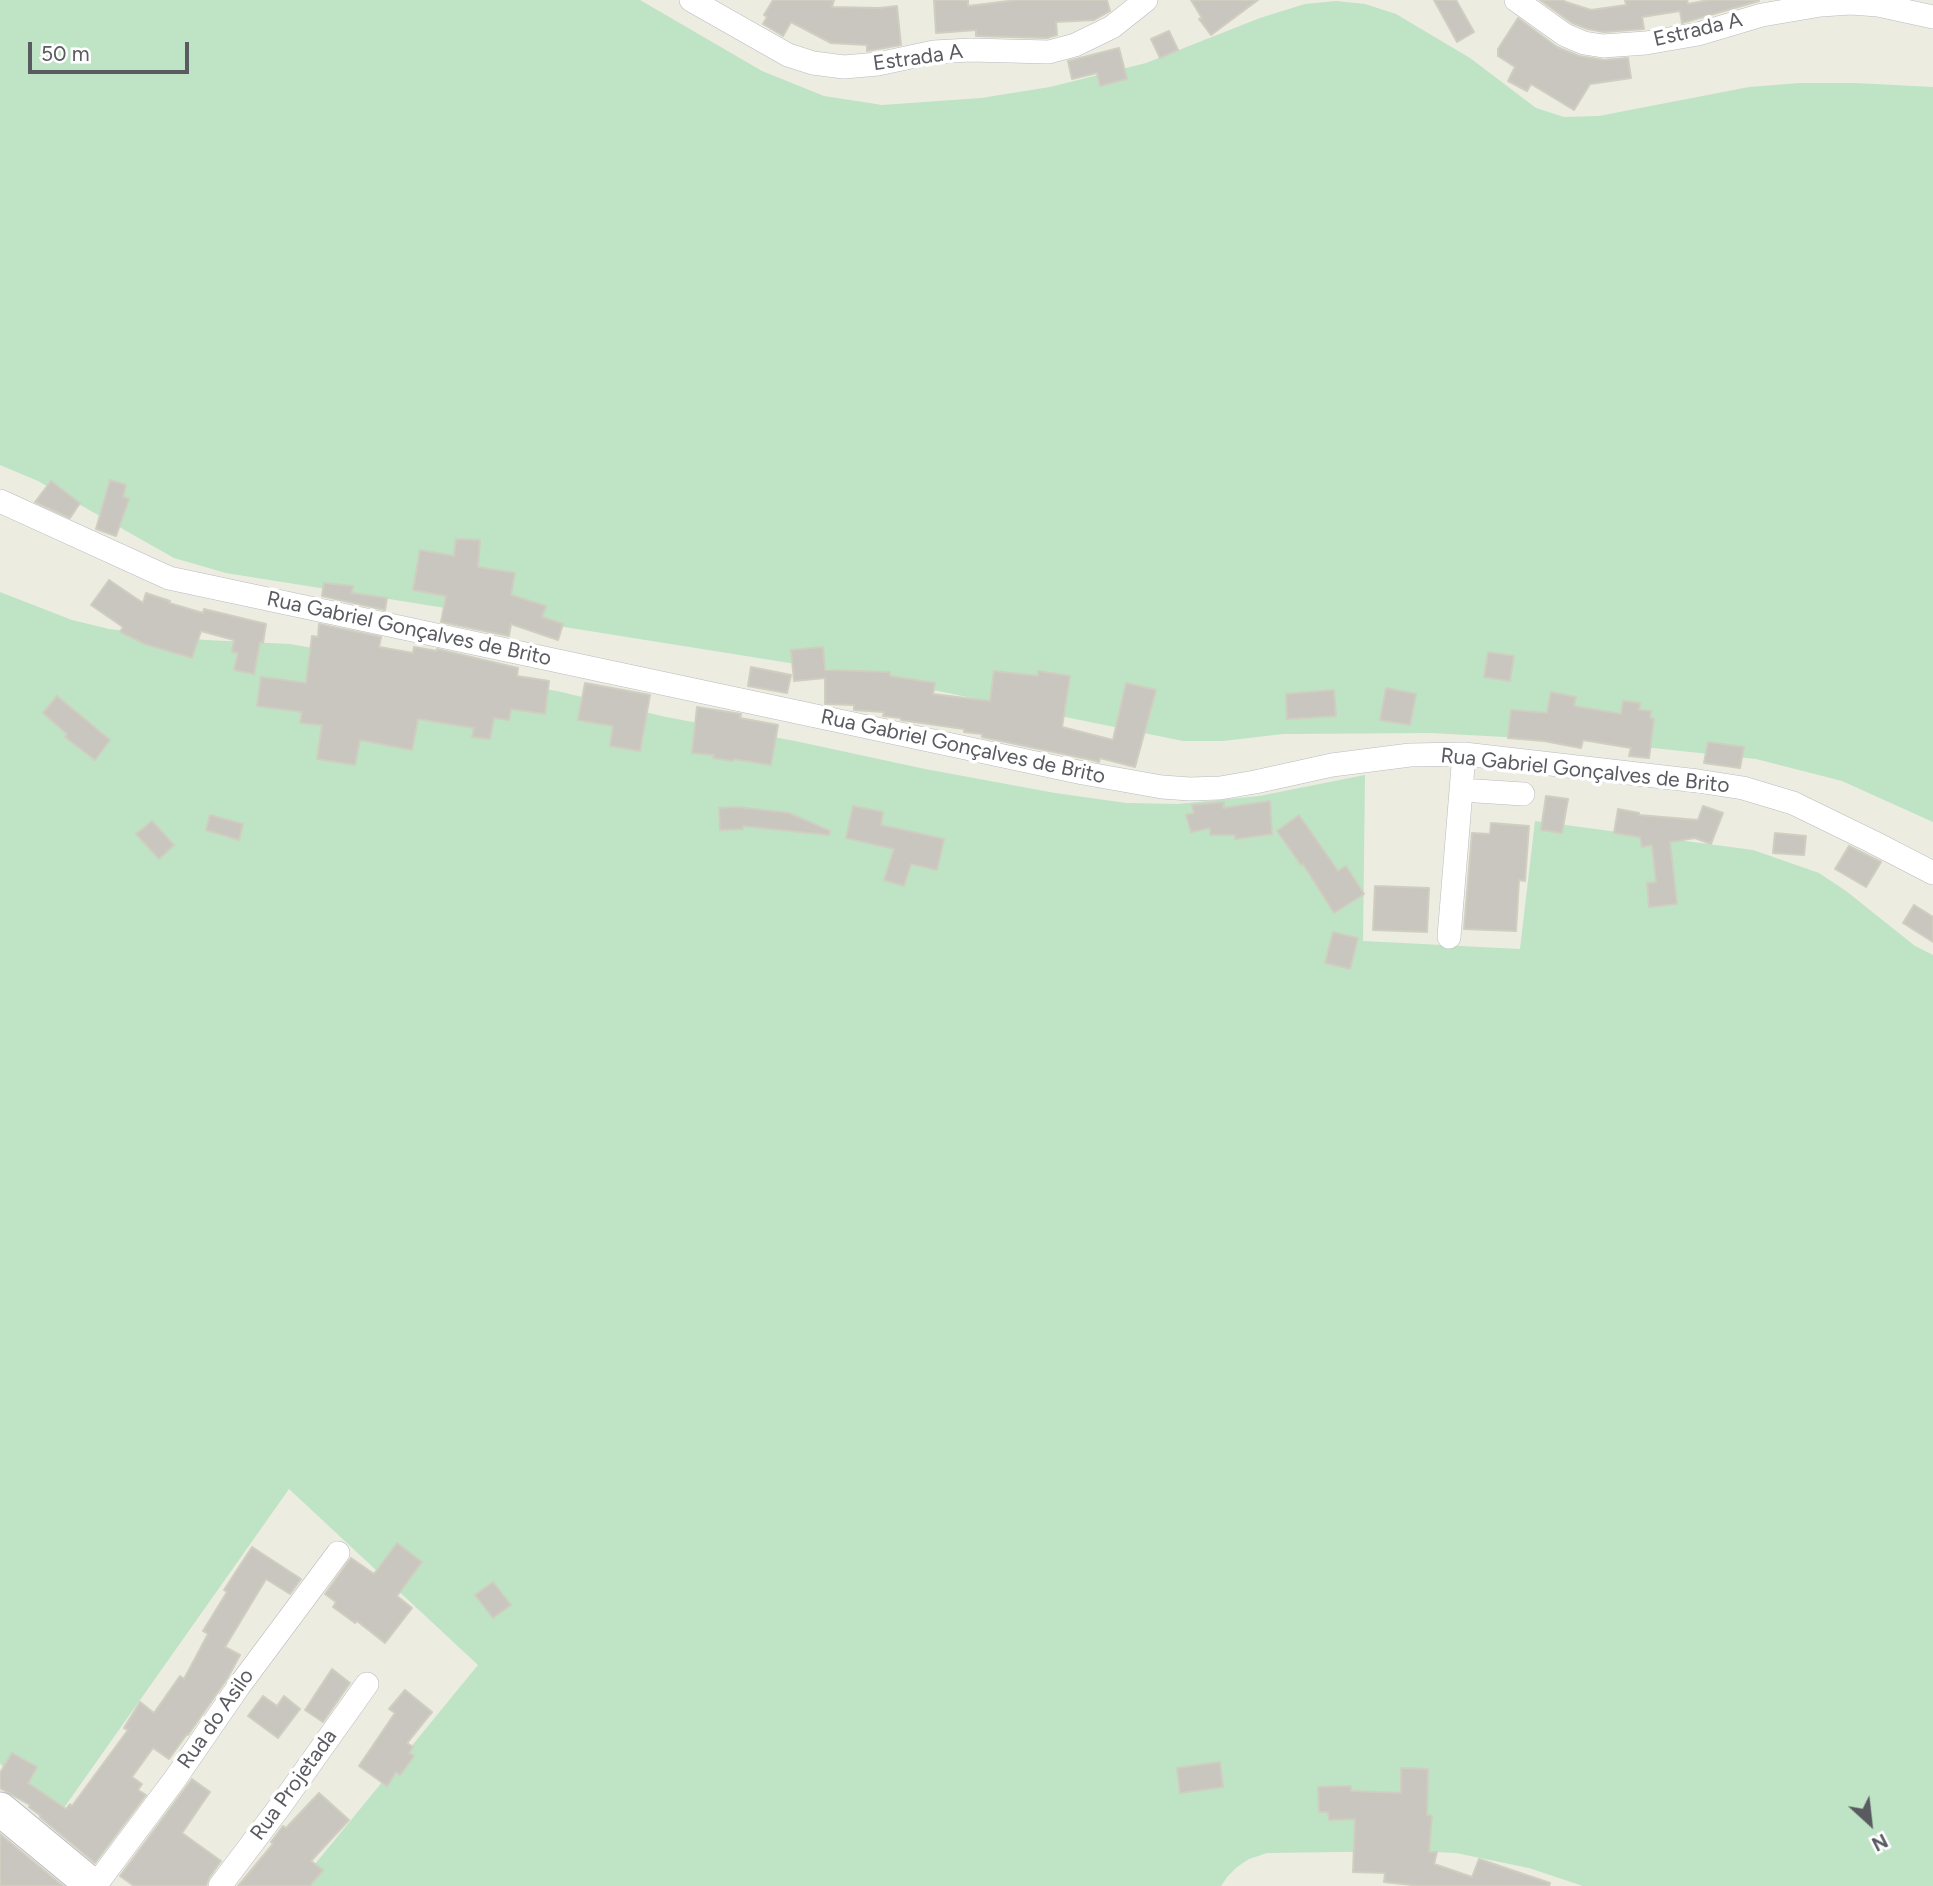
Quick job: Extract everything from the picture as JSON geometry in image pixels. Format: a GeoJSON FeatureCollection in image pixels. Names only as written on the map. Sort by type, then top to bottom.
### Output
{"type":"FeatureCollection","features":[{"type":"Feature","properties":{"kind":"street","name":"Estrada A"},"geometry":{"type":"LineString","coordinates":[[691,0],[788,55],[813,63],[844,67],[877,64],[933,52],[1049,52],[1075,45],[1112,27],[1146,0]]}},
{"type":"Feature","properties":{"kind":"street","name":"Estrada A"},"geometry":{"type":"LineString","coordinates":[[1516,0],[1565,36],[1603,46],[1638,44],[1698,34],[1762,15],[1821,5],[1878,5],[1933,18]]}},
{"type":"Feature","properties":{"kind":"street","name":"Rua Gabriel Gonçalves de Brito"},"geometry":{"type":"LineString","coordinates":[[0,500],[169,578],[1083,773],[1162,787],[1220,788],[1332,765],[1410,755],[1464,754],[1698,781],[1743,788],[1793,803],[1933,873]]}},
{"type":"Feature","properties":{"kind":"street"},"geometry":{"type":"LineString","coordinates":[[1449,937],[1464,754]]}},
{"type":"Feature","properties":{"kind":"street"},"geometry":{"type":"LineString","coordinates":[[1461,790],[1523,794]]}},
{"type":"Feature","properties":{"kind":"street","name":"Rua do Asilo"},"geometry":{"type":"LineString","coordinates":[[94,1886],[338,1553]]}},
{"type":"Feature","properties":{"kind":"street","name":"Rua Projetada"},"geometry":{"type":"LineString","coordinates":[[220,1886],[368,1684]]}},
{"type":"Feature","properties":{"kind":"street"},"geometry":{"type":"LineString","coordinates":[[0,1809],[94,1886]]}},
{"type":"Feature","properties":{"kind":"green space"},"geometry":{"type":"Polygon","coordinates":[[[0,0],[640,0],[762,71],[824,96],[882,105],[981,98],[1050,87],[1146,63],[1260,18],[1305,4],[1336,1],[1365,4],[1396,14],[1470,58],[1536,108],[1564,117],[1599,116],[1749,87],[1855,83],[1933,87],[1933,822],[1842,781],[1756,759],[1597,742],[1431,733],[1283,734],[1223,741],[1183,741],[840,671],[226,573],[174,558],[38,481],[0,465],[0,0]]]}},
{"type":"Feature","properties":{"kind":"green space"},"geometry":{"type":"Polygon","coordinates":[[[0,592],[72,620],[109,629],[205,640],[290,644],[557,691],[666,717],[925,769],[1126,803],[1178,804],[1259,796],[1365,775],[1363,941],[1520,949],[1535,821],[1753,850],[1819,873],[1846,891],[1915,946],[1933,955],[1933,1886],[1583,1886],[1529,1868],[1456,1853],[1413,1851],[1267,1853],[1249,1859],[1237,1867],[1221,1886],[297,1886],[478,1665],[289,1489],[56,1819],[20,1788],[0,1763],[0,592]]]}},
{"type":"Feature","properties":{"kind":"building"},"geometry":{"type":"Polygon","coordinates":[[[773,0],[834,0],[832,7],[897,6],[901,45],[867,51],[867,45],[831,43],[791,22],[783,36],[763,24],[767,17],[764,15],[773,0]]]}},
{"type":"Feature","properties":{"kind":"building"},"geometry":{"type":"Polygon","coordinates":[[[934,0],[968,0],[968,6],[1017,0],[1107,0],[1110,11],[1094,20],[1056,22],[1057,35],[1047,38],[976,36],[976,30],[936,33],[934,0]]]}},
{"type":"Feature","properties":{"kind":"building"},"geometry":{"type":"Polygon","coordinates":[[[1191,0],[1258,0],[1211,35],[1199,19],[1202,18],[1191,0]]]}},
{"type":"Feature","properties":{"kind":"building"},"geometry":{"type":"Polygon","coordinates":[[[1434,0],[1456,0],[1474,32],[1457,42],[1434,0]]]}},
{"type":"Feature","properties":{"kind":"building"},"geometry":{"type":"Polygon","coordinates":[[[1540,0],[1563,0],[1591,10],[1626,5],[1625,0],[1687,0],[1688,4],[1709,0],[1759,1],[1682,23],[1680,11],[1642,17],[1644,29],[1604,32],[1572,23],[1540,0]]]}},
{"type":"Feature","properties":{"kind":"building"},"geometry":{"type":"Polygon","coordinates":[[[1518,18],[1557,47],[1579,56],[1604,60],[1628,58],[1631,78],[1590,84],[1574,110],[1531,84],[1527,91],[1508,81],[1515,67],[1498,56],[1498,49],[1518,18]]]}},
{"type":"Feature","properties":{"kind":"building"},"geometry":{"type":"Polygon","coordinates":[[[1169,31],[1178,50],[1160,58],[1151,39],[1169,31]]]}},
{"type":"Feature","properties":{"kind":"building"},"geometry":{"type":"Polygon","coordinates":[[[1119,48],[1127,79],[1100,86],[1097,73],[1072,79],[1068,61],[1119,48]]]}},
{"type":"Feature","properties":{"kind":"building"},"geometry":{"type":"Polygon","coordinates":[[[110,480],[126,485],[123,497],[129,499],[116,536],[96,529],[110,480]]]}},
{"type":"Feature","properties":{"kind":"building"},"geometry":{"type":"Polygon","coordinates":[[[51,481],[80,503],[70,518],[35,502],[51,481]]]}},
{"type":"Feature","properties":{"kind":"building"},"geometry":{"type":"Polygon","coordinates":[[[456,539],[480,540],[478,567],[515,573],[511,595],[546,606],[542,617],[563,624],[558,640],[511,624],[509,636],[441,622],[446,596],[413,590],[420,550],[454,556],[456,539]]]}},
{"type":"Feature","properties":{"kind":"building"},"geometry":{"type":"Polygon","coordinates":[[[109,580],[143,603],[146,593],[203,613],[204,609],[266,624],[254,674],[234,670],[238,653],[232,652],[234,640],[201,631],[192,658],[145,644],[120,632],[123,627],[91,605],[109,580]]]}},
{"type":"Feature","properties":{"kind":"building"},"geometry":{"type":"Polygon","coordinates":[[[324,583],[353,586],[352,593],[387,598],[385,610],[322,596],[324,583]]]}},
{"type":"Feature","properties":{"kind":"building"},"geometry":{"type":"Polygon","coordinates":[[[319,624],[381,637],[379,647],[413,653],[414,647],[437,649],[518,668],[517,676],[549,681],[545,714],[511,709],[509,720],[494,718],[490,739],[472,737],[474,728],[418,719],[412,750],[360,740],[355,765],[317,759],[322,725],[300,723],[302,712],[257,706],[261,677],[306,683],[312,636],[318,637],[319,624]]]}},
{"type":"Feature","properties":{"kind":"building"},"geometry":{"type":"Polygon","coordinates":[[[823,647],[825,670],[890,672],[890,676],[935,683],[933,694],[990,701],[994,671],[1038,676],[1038,671],[1070,676],[1062,727],[1113,740],[1126,683],[1156,690],[1135,767],[982,737],[982,734],[964,732],[964,729],[901,720],[883,716],[884,712],[854,710],[854,705],[825,704],[825,678],[794,681],[791,650],[823,647]]]}},
{"type":"Feature","properties":{"kind":"building"},"geometry":{"type":"Polygon","coordinates":[[[1488,652],[1514,656],[1510,681],[1484,677],[1488,652]]]}},
{"type":"Feature","properties":{"kind":"building"},"geometry":{"type":"Polygon","coordinates":[[[751,667],[791,675],[787,693],[748,686],[751,667]]]}},
{"type":"Feature","properties":{"kind":"building"},"geometry":{"type":"Polygon","coordinates":[[[585,683],[650,695],[640,751],[610,746],[613,726],[578,720],[585,683]]]}},
{"type":"Feature","properties":{"kind":"building"},"geometry":{"type":"Polygon","coordinates":[[[1386,688],[1416,694],[1410,725],[1380,720],[1386,688]]]}},
{"type":"Feature","properties":{"kind":"building"},"geometry":{"type":"Polygon","coordinates":[[[1334,690],[1336,716],[1287,719],[1286,694],[1334,690]]]}},
{"type":"Feature","properties":{"kind":"building"},"geometry":{"type":"Polygon","coordinates":[[[1551,692],[1576,697],[1574,706],[1621,714],[1623,701],[1640,703],[1639,710],[1651,711],[1650,718],[1654,719],[1649,758],[1629,756],[1631,748],[1583,740],[1581,748],[1508,738],[1511,710],[1547,713],[1551,692]]]}},
{"type":"Feature","properties":{"kind":"building"},"geometry":{"type":"Polygon","coordinates":[[[57,696],[110,740],[95,760],[65,737],[67,734],[43,713],[57,696]]]}},
{"type":"Feature","properties":{"kind":"building"},"geometry":{"type":"Polygon","coordinates":[[[697,707],[741,714],[740,718],[778,725],[771,765],[692,753],[697,707]]]}},
{"type":"Feature","properties":{"kind":"building"},"geometry":{"type":"Polygon","coordinates":[[[1708,742],[1744,747],[1740,768],[1704,763],[1708,742]]]}},
{"type":"Feature","properties":{"kind":"building"},"geometry":{"type":"Polygon","coordinates":[[[1546,796],[1568,799],[1562,833],[1541,830],[1546,796]]]}},
{"type":"Feature","properties":{"kind":"building"},"geometry":{"type":"Polygon","coordinates":[[[1270,801],[1272,834],[1235,839],[1235,835],[1210,835],[1210,828],[1191,832],[1186,815],[1194,813],[1192,805],[1224,802],[1223,808],[1270,801]]]}},
{"type":"Feature","properties":{"kind":"building"},"geometry":{"type":"Polygon","coordinates":[[[853,806],[883,812],[881,825],[944,839],[937,870],[911,864],[904,886],[884,880],[894,849],[846,838],[853,806]]]}},
{"type":"Feature","properties":{"kind":"building"},"geometry":{"type":"Polygon","coordinates":[[[1703,806],[1723,813],[1711,844],[1695,838],[1670,842],[1677,904],[1649,907],[1647,883],[1656,882],[1652,845],[1642,847],[1640,837],[1614,833],[1618,809],[1639,815],[1698,820],[1703,806]]]}},
{"type":"Feature","properties":{"kind":"building"},"geometry":{"type":"Polygon","coordinates":[[[737,807],[789,813],[830,831],[829,835],[743,826],[743,829],[720,830],[719,808],[737,807]]]}},
{"type":"Feature","properties":{"kind":"building"},"geometry":{"type":"Polygon","coordinates":[[[210,815],[243,824],[239,840],[206,830],[210,815]]]}},
{"type":"Feature","properties":{"kind":"building"},"geometry":{"type":"Polygon","coordinates":[[[1299,815],[1338,871],[1346,866],[1364,894],[1334,913],[1303,864],[1301,865],[1277,831],[1299,815]]]}},
{"type":"Feature","properties":{"kind":"building"},"geometry":{"type":"Polygon","coordinates":[[[152,821],[174,845],[159,859],[136,834],[152,821]]]}},
{"type":"Feature","properties":{"kind":"building"},"geometry":{"type":"Polygon","coordinates":[[[1491,823],[1529,826],[1525,881],[1519,880],[1516,931],[1464,929],[1472,833],[1490,834],[1491,823]]]}},
{"type":"Feature","properties":{"kind":"building"},"geometry":{"type":"Polygon","coordinates":[[[1775,833],[1806,836],[1804,855],[1773,853],[1775,833]]]}},
{"type":"Feature","properties":{"kind":"building"},"geometry":{"type":"Polygon","coordinates":[[[1849,846],[1881,862],[1866,887],[1835,869],[1849,846]]]}},
{"type":"Feature","properties":{"kind":"building"},"geometry":{"type":"Polygon","coordinates":[[[1375,886],[1429,888],[1427,932],[1373,930],[1375,886]]]}},
{"type":"Feature","properties":{"kind":"building"},"geometry":{"type":"Polygon","coordinates":[[[1914,905],[1933,917],[1933,942],[1903,923],[1914,905]]]}},
{"type":"Feature","properties":{"kind":"building"},"geometry":{"type":"Polygon","coordinates":[[[1333,932],[1358,938],[1350,969],[1325,963],[1333,932]]]}},
{"type":"Feature","properties":{"kind":"building"},"geometry":{"type":"Polygon","coordinates":[[[397,1543],[422,1562],[397,1596],[412,1608],[385,1643],[357,1621],[355,1623],[333,1607],[336,1602],[325,1594],[351,1558],[374,1574],[397,1543]]]}},
{"type":"Feature","properties":{"kind":"building"},"geometry":{"type":"Polygon","coordinates":[[[252,1547],[301,1579],[290,1594],[266,1579],[225,1647],[240,1655],[227,1679],[169,1759],[153,1748],[132,1777],[142,1784],[138,1790],[146,1795],[95,1863],[40,1817],[30,1805],[0,1788],[0,1773],[12,1753],[37,1767],[28,1783],[66,1809],[70,1804],[72,1806],[128,1730],[124,1728],[140,1702],[154,1713],[180,1676],[184,1679],[208,1634],[203,1631],[227,1592],[224,1590],[252,1547]]]}},
{"type":"Feature","properties":{"kind":"building"},"geometry":{"type":"Polygon","coordinates":[[[493,1582],[511,1605],[493,1618],[475,1595],[493,1582]]]}},
{"type":"Feature","properties":{"kind":"building"},"geometry":{"type":"Polygon","coordinates":[[[332,1669],[350,1683],[323,1722],[305,1710],[332,1669]]]}},
{"type":"Feature","properties":{"kind":"building"},"geometry":{"type":"Polygon","coordinates":[[[405,1690],[432,1712],[407,1743],[413,1747],[409,1753],[414,1756],[400,1775],[396,1772],[387,1786],[359,1766],[395,1713],[389,1709],[405,1690]]]}},
{"type":"Feature","properties":{"kind":"building"},"geometry":{"type":"Polygon","coordinates":[[[263,1696],[277,1706],[284,1696],[300,1709],[278,1738],[248,1716],[263,1696]]]}},
{"type":"Feature","properties":{"kind":"building"},"geometry":{"type":"Polygon","coordinates":[[[1220,1762],[1223,1787],[1180,1793],[1177,1768],[1220,1762]]]}},
{"type":"Feature","properties":{"kind":"building"},"geometry":{"type":"Polygon","coordinates":[[[1401,1768],[1428,1769],[1427,1815],[1432,1816],[1429,1852],[1437,1852],[1434,1864],[1472,1877],[1479,1859],[1550,1883],[1549,1886],[1421,1886],[1384,1882],[1385,1873],[1353,1872],[1355,1819],[1329,1820],[1328,1812],[1319,1812],[1318,1787],[1351,1786],[1351,1791],[1401,1793],[1401,1768]]]}},
{"type":"Feature","properties":{"kind":"building"},"geometry":{"type":"Polygon","coordinates":[[[192,1779],[210,1792],[182,1833],[221,1861],[206,1886],[134,1886],[120,1876],[192,1779]]]}},
{"type":"Feature","properties":{"kind":"building"},"geometry":{"type":"Polygon","coordinates":[[[319,1793],[349,1820],[311,1861],[323,1870],[310,1886],[238,1886],[273,1844],[271,1842],[283,1826],[286,1828],[319,1793]]]}},
{"type":"Feature","properties":{"kind":"building"},"geometry":{"type":"Polygon","coordinates":[[[0,1834],[63,1886],[0,1886],[0,1834]]]}}]}
